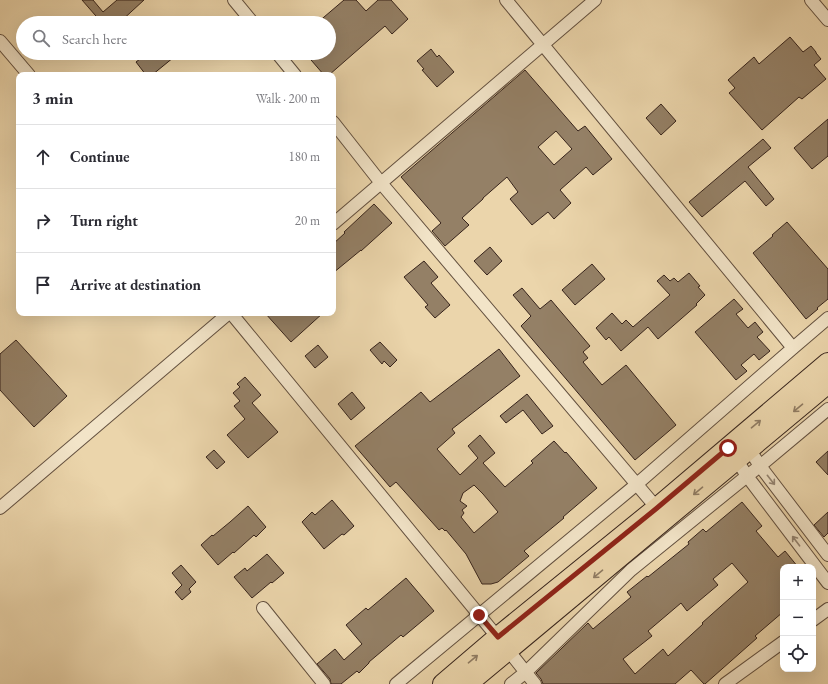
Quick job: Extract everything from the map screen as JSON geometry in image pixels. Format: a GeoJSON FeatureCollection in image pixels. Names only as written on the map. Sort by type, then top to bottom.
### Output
{"type":"FeatureCollection","features":[{"type":"Feature","properties":{"kind":"main road"},"geometry":{"type":"LineString","coordinates":[[739,448],[828,363]]}},
{"type":"Feature","properties":{"kind":"main road"},"geometry":{"type":"LineString","coordinates":[[443,684],[503,644],[739,448],[828,383]]}},
{"type":"Feature","properties":{"kind":"main road"},"geometry":{"type":"LineString","coordinates":[[467,684],[503,644]]}},
{"type":"Feature","properties":{"kind":"street"},"geometry":{"type":"LineString","coordinates":[[234,0],[247,16]]}},
{"type":"Feature","properties":{"kind":"street"},"geometry":{"type":"LineString","coordinates":[[506,0],[793,348]]}},
{"type":"Feature","properties":{"kind":"street"},"geometry":{"type":"LineString","coordinates":[[336,221],[595,0]]}},
{"type":"Feature","properties":{"kind":"street"},"geometry":{"type":"LineString","coordinates":[[811,0],[828,20]]}},
{"type":"Feature","properties":{"kind":"street"},"geometry":{"type":"LineString","coordinates":[[0,41],[16,60]]}},
{"type":"Feature","properties":{"kind":"street"},"geometry":{"type":"LineString","coordinates":[[16,60],[26,72]]}},
{"type":"Feature","properties":{"kind":"street"},"geometry":{"type":"LineString","coordinates":[[283,60],[293,72]]}},
{"type":"Feature","properties":{"kind":"street"},"geometry":{"type":"LineString","coordinates":[[336,126],[661,513]]}},
{"type":"Feature","properties":{"kind":"street"},"geometry":{"type":"LineString","coordinates":[[0,508],[226,316]]}},
{"type":"Feature","properties":{"kind":"street"},"geometry":{"type":"LineString","coordinates":[[232,316],[535,684]]}},
{"type":"Feature","properties":{"kind":"street"},"geometry":{"type":"LineString","coordinates":[[396,684],[637,484],[828,318]]}},
{"type":"Feature","properties":{"kind":"street"},"geometry":{"type":"LineString","coordinates":[[511,684],[526,672],[631,570],[828,410]]}},
{"type":"Feature","properties":{"kind":"street"},"geometry":{"type":"LineString","coordinates":[[739,448],[760,466],[828,555]]}},
{"type":"Feature","properties":{"kind":"street"},"geometry":{"type":"LineString","coordinates":[[739,448],[747,476],[828,583]]}},
{"type":"Feature","properties":{"kind":"street"},"geometry":{"type":"LineString","coordinates":[[263,608],[324,684]]}},
{"type":"Feature","properties":{"kind":"street"},"geometry":{"type":"LineString","coordinates":[[816,618],[828,609]]}},
{"type":"Feature","properties":{"kind":"street"},"geometry":{"type":"LineString","coordinates":[[725,684],[780,644]]}},
{"type":"Feature","properties":{"kind":"building"},"geometry":{"type":"Polygon","coordinates":[[[82,0],[93,0],[103,12],[117,0],[144,0],[127,16],[96,16],[82,0]]]}},
{"type":"Feature","properties":{"kind":"building"},"geometry":{"type":"Polygon","coordinates":[[[344,0],[356,0],[366,11],[378,0],[391,0],[408,19],[392,34],[385,26],[332,72],[321,72],[311,60],[336,60],[336,16],[325,16],[344,0]]]}},
{"type":"Feature","properties":{"kind":"building"},"geometry":{"type":"Polygon","coordinates":[[[790,37],[803,52],[811,46],[821,59],[814,65],[826,79],[802,99],[799,97],[762,130],[729,93],[735,88],[728,80],[754,57],[759,64],[790,37]]]}},
{"type":"Feature","properties":{"kind":"building"},"geometry":{"type":"Polygon","coordinates":[[[431,49],[437,57],[439,55],[454,72],[437,87],[422,70],[424,69],[417,61],[431,49]]]}},
{"type":"Feature","properties":{"kind":"building"},"geometry":{"type":"Polygon","coordinates":[[[139,60],[170,60],[156,72],[144,72],[136,62],[139,60]]]}},
{"type":"Feature","properties":{"kind":"building"},"geometry":{"type":"Polygon","coordinates":[[[525,70],[578,131],[585,126],[612,159],[593,175],[586,167],[560,190],[571,203],[554,219],[548,212],[532,225],[510,199],[518,192],[507,177],[462,218],[469,225],[445,246],[432,231],[441,223],[401,177],[525,70]],[[556,131],[538,147],[554,165],[572,149],[556,131]]]}},
{"type":"Feature","properties":{"kind":"building"},"geometry":{"type":"Polygon","coordinates":[[[661,104],[676,121],[661,135],[646,118],[661,104]]]}},
{"type":"Feature","properties":{"kind":"building"},"geometry":{"type":"Polygon","coordinates":[[[828,119],[828,156],[812,169],[794,148],[828,119]]]}},
{"type":"Feature","properties":{"kind":"building"},"geometry":{"type":"Polygon","coordinates":[[[763,139],[771,148],[748,167],[774,199],[766,206],[745,181],[702,217],[689,202],[763,139]]]}},
{"type":"Feature","properties":{"kind":"building"},"geometry":{"type":"Polygon","coordinates":[[[374,204],[392,223],[361,251],[336,271],[336,241],[345,233],[344,232],[374,204]]]}},
{"type":"Feature","properties":{"kind":"building"},"geometry":{"type":"Polygon","coordinates":[[[787,222],[828,269],[828,299],[806,319],[753,253],[787,222]]]}},
{"type":"Feature","properties":{"kind":"building"},"geometry":{"type":"Polygon","coordinates":[[[490,247],[502,261],[487,275],[474,261],[490,247]]]}},
{"type":"Feature","properties":{"kind":"building"},"geometry":{"type":"Polygon","coordinates":[[[424,261],[438,277],[431,283],[450,305],[435,318],[425,307],[428,305],[404,277],[424,261]]]}},
{"type":"Feature","properties":{"kind":"building"},"geometry":{"type":"Polygon","coordinates":[[[592,264],[605,279],[575,305],[562,290],[592,264]]]}},
{"type":"Feature","properties":{"kind":"building"},"geometry":{"type":"Polygon","coordinates":[[[689,273],[700,286],[698,287],[705,295],[696,304],[697,305],[658,339],[648,327],[621,351],[609,337],[606,340],[596,328],[612,313],[622,324],[626,320],[633,327],[670,295],[657,281],[664,275],[670,281],[674,278],[678,282],[689,273]]]}},
{"type":"Feature","properties":{"kind":"building"},"geometry":{"type":"Polygon","coordinates":[[[522,288],[540,309],[551,300],[590,346],[583,352],[588,358],[583,362],[602,385],[626,365],[676,425],[635,460],[521,326],[531,316],[513,295],[522,288]]]}},
{"type":"Feature","properties":{"kind":"building"},"geometry":{"type":"Polygon","coordinates":[[[734,299],[743,309],[736,314],[748,328],[755,322],[763,332],[757,337],[770,351],[759,360],[754,354],[741,365],[747,371],[736,380],[695,332],[734,299]]]}},
{"type":"Feature","properties":{"kind":"building"},"geometry":{"type":"Polygon","coordinates":[[[268,316],[320,316],[291,342],[268,316]]]}},
{"type":"Feature","properties":{"kind":"building"},"geometry":{"type":"Polygon","coordinates":[[[16,340],[67,396],[34,427],[0,390],[0,354],[16,340]]]}},
{"type":"Feature","properties":{"kind":"building"},"geometry":{"type":"Polygon","coordinates":[[[380,342],[397,360],[390,367],[384,361],[382,364],[370,350],[380,342]]]}},
{"type":"Feature","properties":{"kind":"building"},"geometry":{"type":"Polygon","coordinates":[[[318,345],[328,357],[315,368],[305,356],[318,345]]]}},
{"type":"Feature","properties":{"kind":"building"},"geometry":{"type":"Polygon","coordinates":[[[499,349],[520,376],[452,429],[455,433],[437,449],[460,475],[478,458],[468,446],[480,435],[495,453],[483,463],[505,487],[533,463],[531,461],[554,441],[565,453],[566,452],[597,488],[524,551],[529,556],[498,582],[482,584],[466,554],[446,530],[445,531],[442,528],[439,530],[396,482],[390,487],[355,446],[421,392],[430,402],[499,349]],[[474,485],[463,493],[460,501],[467,506],[462,510],[464,513],[461,517],[474,533],[498,512],[474,485]]]}},
{"type":"Feature","properties":{"kind":"building"},"geometry":{"type":"Polygon","coordinates":[[[245,377],[261,395],[252,403],[278,432],[248,458],[227,435],[245,419],[234,406],[240,401],[233,393],[240,387],[237,384],[245,377]]]}},
{"type":"Feature","properties":{"kind":"building"},"geometry":{"type":"Polygon","coordinates":[[[352,392],[365,408],[351,420],[338,404],[352,392]]]}},
{"type":"Feature","properties":{"kind":"building"},"geometry":{"type":"Polygon","coordinates":[[[527,394],[553,426],[542,434],[523,410],[506,423],[500,416],[527,394]]]}},
{"type":"Feature","properties":{"kind":"building"},"geometry":{"type":"Polygon","coordinates":[[[214,450],[225,462],[217,469],[206,457],[214,450]]]}},
{"type":"Feature","properties":{"kind":"building"},"geometry":{"type":"Polygon","coordinates":[[[828,451],[828,475],[816,462],[828,451]]]}},
{"type":"Feature","properties":{"kind":"building"},"geometry":{"type":"Polygon","coordinates":[[[332,500],[354,526],[324,549],[302,522],[312,512],[315,515],[332,500]]]}},
{"type":"Feature","properties":{"kind":"building"},"geometry":{"type":"Polygon","coordinates":[[[742,502],[762,526],[756,531],[778,557],[785,551],[796,564],[780,564],[780,615],[755,636],[757,638],[705,684],[691,670],[675,684],[543,684],[536,673],[588,623],[593,629],[631,597],[627,592],[689,544],[688,542],[703,529],[706,532],[742,502]],[[732,563],[713,579],[718,585],[687,611],[681,603],[648,631],[652,636],[623,659],[635,674],[663,649],[668,656],[703,624],[702,623],[748,582],[732,563]]]}},
{"type":"Feature","properties":{"kind":"building"},"geometry":{"type":"Polygon","coordinates":[[[248,506],[266,527],[256,537],[254,535],[218,565],[201,545],[248,506]]]}},
{"type":"Feature","properties":{"kind":"building"},"geometry":{"type":"Polygon","coordinates":[[[828,512],[828,533],[824,537],[814,525],[828,512]]]}},
{"type":"Feature","properties":{"kind":"building"},"geometry":{"type":"Polygon","coordinates":[[[267,554],[284,573],[252,598],[234,577],[245,568],[247,571],[267,554]]]}},
{"type":"Feature","properties":{"kind":"building"},"geometry":{"type":"Polygon","coordinates":[[[181,565],[196,582],[189,589],[191,592],[182,600],[175,592],[182,585],[172,573],[181,565]]]}},
{"type":"Feature","properties":{"kind":"building"},"geometry":{"type":"Polygon","coordinates":[[[406,578],[434,611],[403,637],[401,635],[369,662],[359,673],[357,671],[341,684],[331,684],[330,679],[317,664],[335,649],[344,660],[362,644],[346,625],[366,608],[368,610],[406,578]]]}},
{"type":"Feature","properties":{"kind":"route"},"geometry":{"type":"LineString","coordinates":[[479,615],[498,637],[657,508],[728,448]]}}]}
